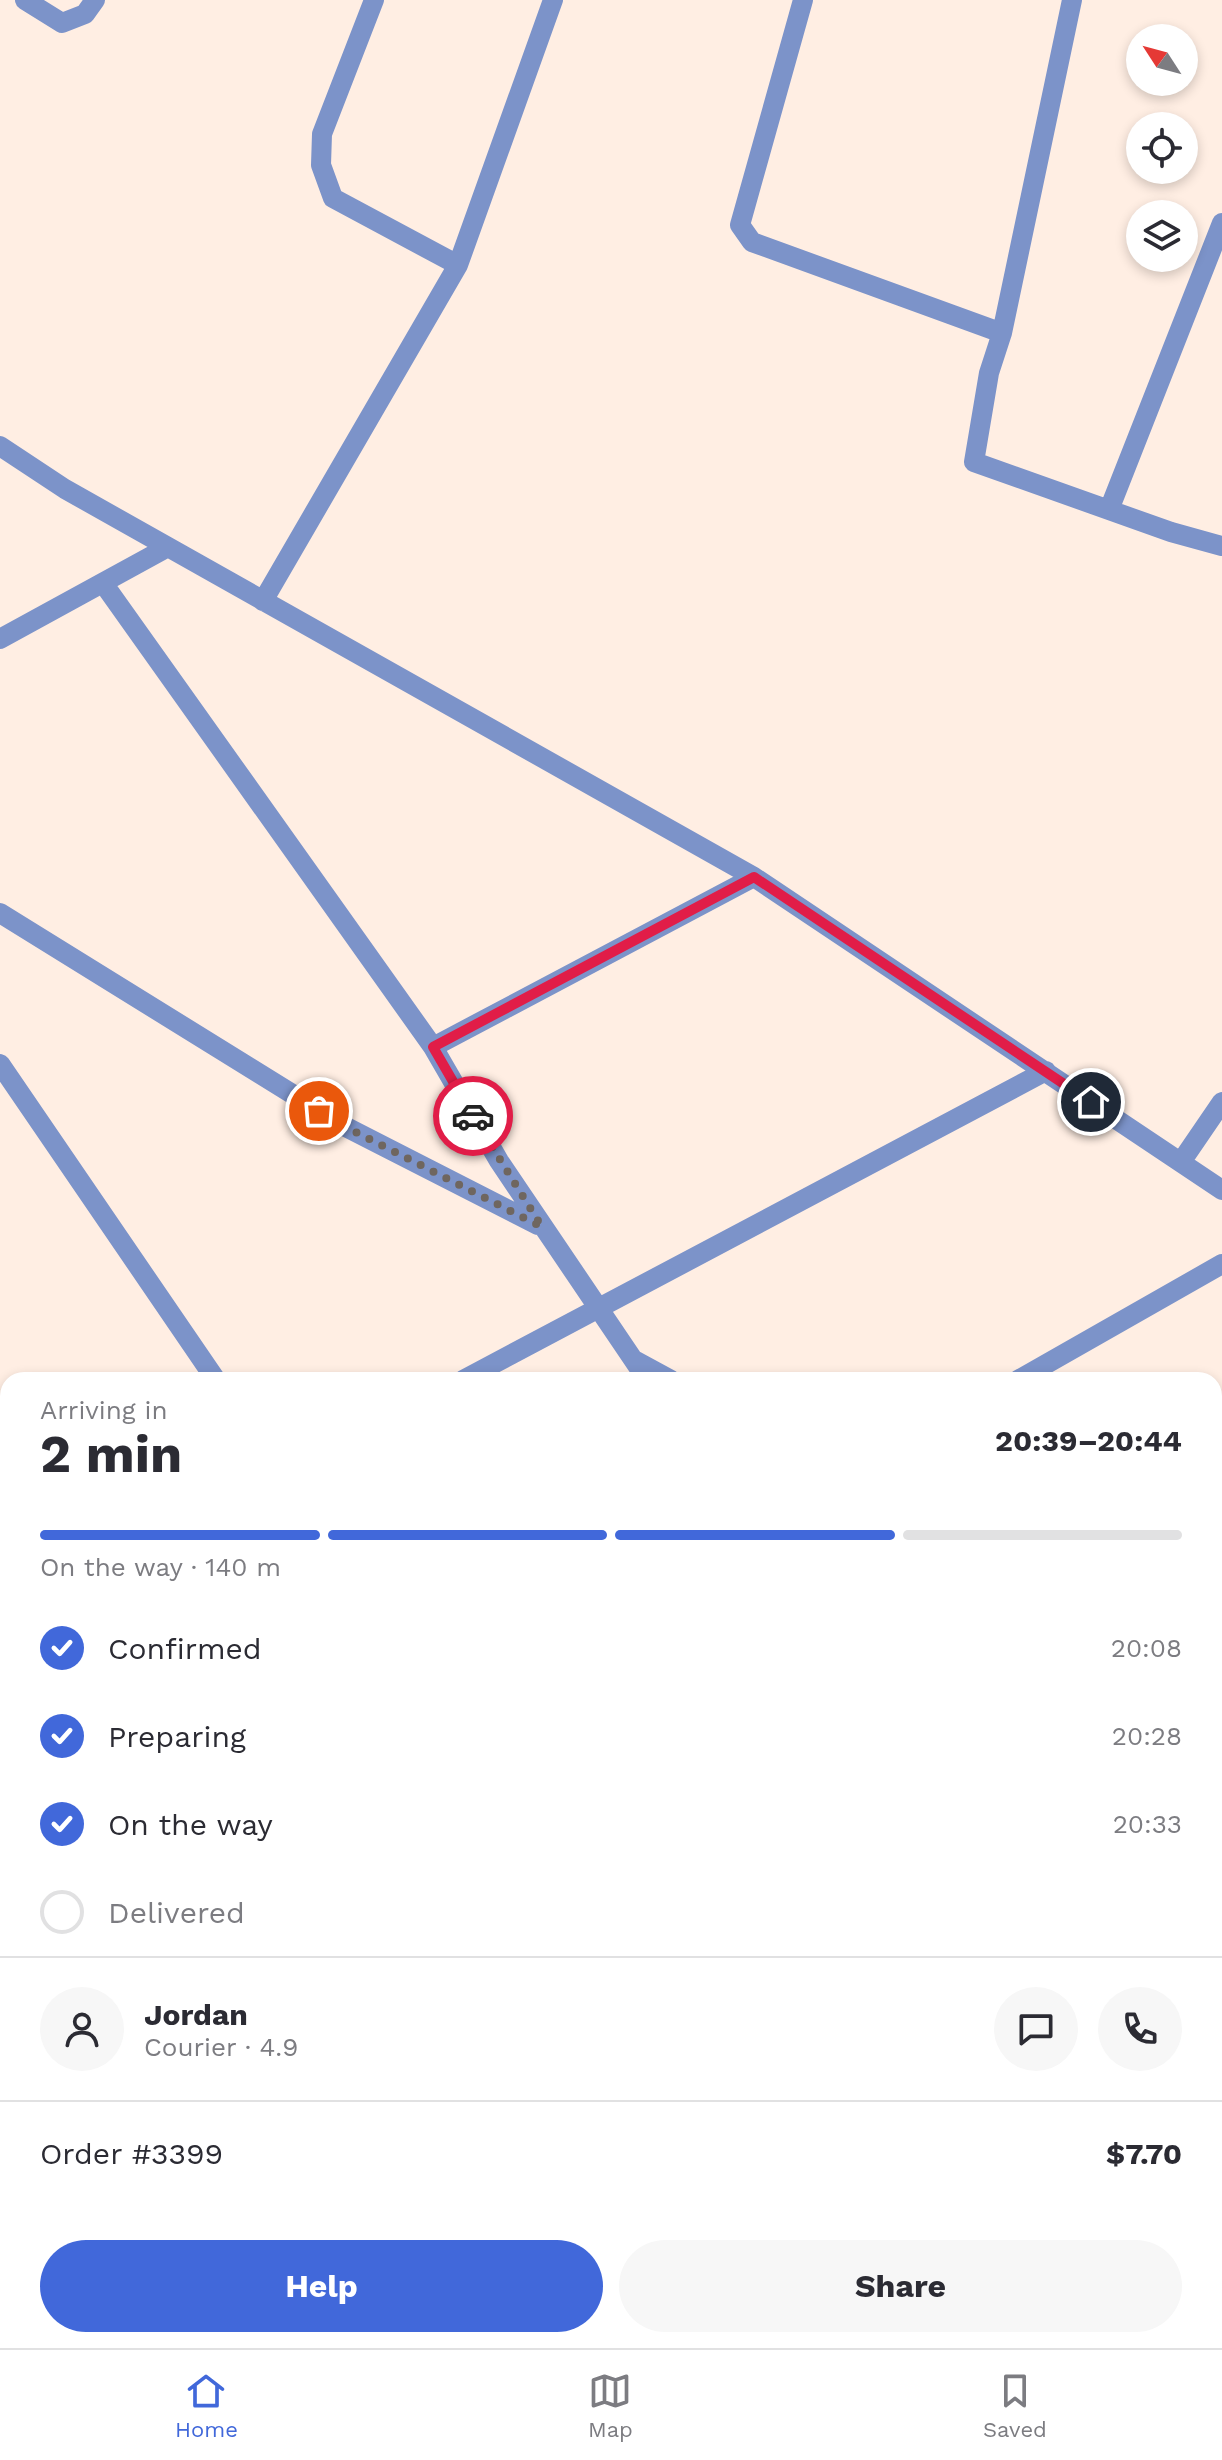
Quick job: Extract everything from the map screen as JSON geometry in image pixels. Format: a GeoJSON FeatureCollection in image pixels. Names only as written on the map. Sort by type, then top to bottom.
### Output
{"type":"FeatureCollection","features":[{"type":"Feature","properties":{"kind":"street"},"geometry":{"type":"LineString","coordinates":[[25,0],[62,23],[85,14],[95,0]]}},
{"type":"Feature","properties":{"kind":"street"},"geometry":{"type":"LineString","coordinates":[[374,0],[322,134],[321,165],[333,198],[458,265]]}},
{"type":"Feature","properties":{"kind":"street"},"geometry":{"type":"LineString","coordinates":[[263,601],[458,265],[553,0]]}},
{"type":"Feature","properties":{"kind":"street"},"geometry":{"type":"LineString","coordinates":[[803,0],[740,225],[752,242],[1002,333]]}},
{"type":"Feature","properties":{"kind":"street"},"geometry":{"type":"LineString","coordinates":[[1072,0],[1002,333],[989,373],[974,462],[1171,532],[1222,546]]}},
{"type":"Feature","properties":{"kind":"street"},"geometry":{"type":"LineString","coordinates":[[1109,510],[1222,223]]}},
{"type":"Feature","properties":{"kind":"street"},"geometry":{"type":"LineString","coordinates":[[0,446],[65,489],[754,877],[1222,1190]]}},
{"type":"Feature","properties":{"kind":"street"},"geometry":{"type":"LineString","coordinates":[[0,639],[168,547]]}},
{"type":"Feature","properties":{"kind":"street"},"geometry":{"type":"LineString","coordinates":[[103,583],[433,1047],[499,1161],[642,1372]]}},
{"type":"Feature","properties":{"kind":"street"},"geometry":{"type":"LineString","coordinates":[[433,1047],[754,877]]}},
{"type":"Feature","properties":{"kind":"street"},"geometry":{"type":"LineString","coordinates":[[0,913],[344,1126],[542,1227]]}},
{"type":"Feature","properties":{"kind":"street"},"geometry":{"type":"LineString","coordinates":[[0,1064],[211,1372]]}},
{"type":"Feature","properties":{"kind":"street"},"geometry":{"type":"LineString","coordinates":[[478,1372],[1046,1071]]}},
{"type":"Feature","properties":{"kind":"street"},"geometry":{"type":"LineString","coordinates":[[1181,1162],[1222,1102]]}},
{"type":"Feature","properties":{"kind":"street"},"geometry":{"type":"LineString","coordinates":[[1032,1372],[1222,1264]]}},
{"type":"Feature","properties":{"kind":"street"},"geometry":{"type":"LineString","coordinates":[[634,1360],[656,1372]]}},
{"type":"Feature","properties":{"kind":"way so far"},"geometry":{"type":"LineString","coordinates":[[319,1111],[542,1227],[473,1116]]}},
{"type":"Feature","properties":{"kind":"route"},"geometry":{"type":"LineString","coordinates":[[473,1116],[433,1047],[754,877],[1091,1102]]}}]}
